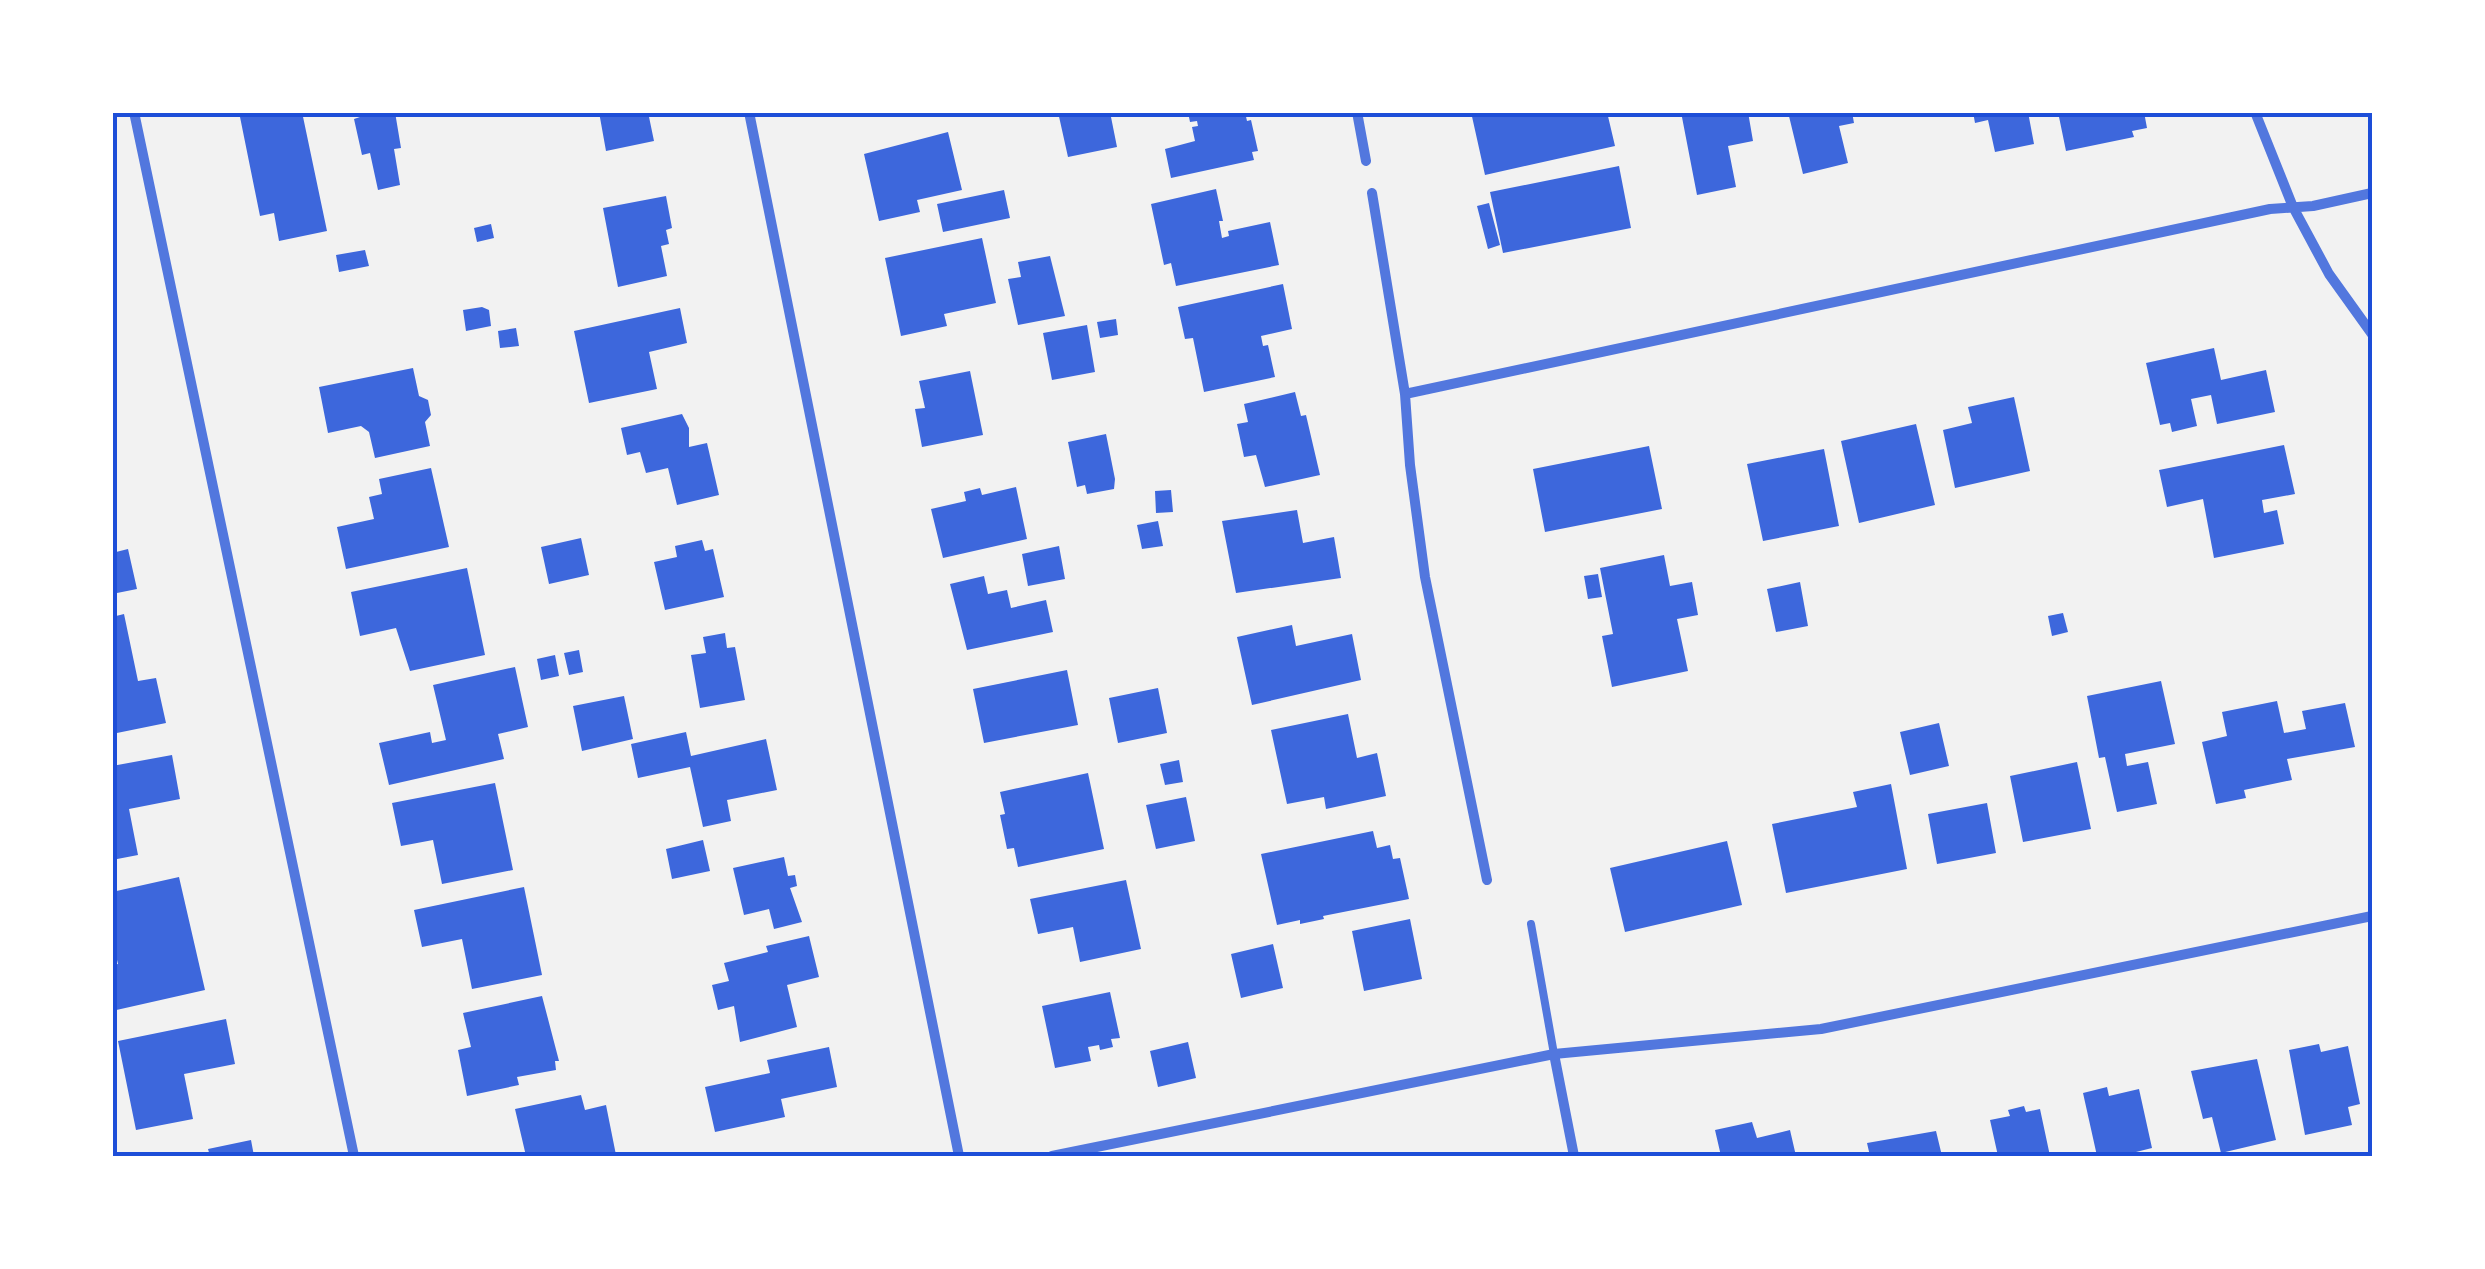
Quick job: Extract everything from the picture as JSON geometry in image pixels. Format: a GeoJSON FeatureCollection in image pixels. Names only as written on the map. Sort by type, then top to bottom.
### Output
{"type":"FeatureCollection","features":[{"type":"Feature","properties":{"kind":"street"},"geometry":{"type":"LineString","coordinates":[[134,112],[354,1156]]}},
{"type":"Feature","properties":{"kind":"street"},"geometry":{"type":"LineString","coordinates":[[749,112],[959,1156]]}},
{"type":"Feature","properties":{"kind":"street"},"geometry":{"type":"LineString","coordinates":[[1357,112],[1366,161]]}},
{"type":"Feature","properties":{"kind":"street"},"geometry":{"type":"LineString","coordinates":[[2255,112],[2293,207],[2329,274],[2372,334]]}},
{"type":"Feature","properties":{"kind":"street"},"geometry":{"type":"LineString","coordinates":[[1372,193],[1405,394],[1425,577],[1487,880]]}},
{"type":"Feature","properties":{"kind":"street"},"geometry":{"type":"LineString","coordinates":[[1405,394],[2270,209],[2372,193]]}},
{"type":"Feature","properties":{"kind":"street"},"geometry":{"type":"LineString","coordinates":[[1052,1156],[1554,1054],[1821,1029],[2372,916]]}},
{"type":"Feature","properties":{"kind":"street"},"geometry":{"type":"LineString","coordinates":[[1554,1054],[1574,1156]]}},
{"type":"Feature","properties":{"kind":"lane"},"geometry":{"type":"LineString","coordinates":[[1530,924],[1554,1054]]}},
{"type":"Feature","properties":{"kind":"building"},"geometry":{"type":"Polygon","coordinates":[[[239,112],[302,112],[327,231],[279,241],[274,213],[260,216],[239,112]]]}},
{"type":"Feature","properties":{"kind":"building"},"geometry":{"type":"Polygon","coordinates":[[[375,112],[395,112],[401,148],[394,149],[400,185],[378,190],[370,153],[362,155],[354,119],[375,112]]]}},
{"type":"Feature","properties":{"kind":"building"},"geometry":{"type":"Polygon","coordinates":[[[599,112],[648,112],[654,141],[606,151],[599,112]]]}},
{"type":"Feature","properties":{"kind":"building"},"geometry":{"type":"Polygon","coordinates":[[[1058,112],[1110,112],[1117,147],[1068,157],[1058,112]]]}},
{"type":"Feature","properties":{"kind":"building"},"geometry":{"type":"Polygon","coordinates":[[[1188,112],[1245,112],[1247,121],[1251,120],[1258,151],[1252,152],[1254,160],[1171,178],[1165,149],[1195,141],[1192,127],[1198,126],[1197,121],[1190,122],[1188,112]]]}},
{"type":"Feature","properties":{"kind":"building"},"geometry":{"type":"Polygon","coordinates":[[[1471,112],[1607,112],[1615,146],[1485,175],[1471,112]]]}},
{"type":"Feature","properties":{"kind":"building"},"geometry":{"type":"Polygon","coordinates":[[[1681,112],[1748,112],[1753,141],[1728,146],[1736,187],[1697,195],[1681,112]]]}},
{"type":"Feature","properties":{"kind":"building"},"geometry":{"type":"Polygon","coordinates":[[[1788,112],[1852,112],[1854,123],[1839,126],[1848,163],[1803,174],[1788,112]]]}},
{"type":"Feature","properties":{"kind":"building"},"geometry":{"type":"Polygon","coordinates":[[[1973,112],[2028,112],[2034,144],[1995,152],[1988,120],[1975,123],[1973,112]]]}},
{"type":"Feature","properties":{"kind":"building"},"geometry":{"type":"Polygon","coordinates":[[[2058,112],[2144,112],[2147,128],[2132,131],[2134,137],[2066,151],[2058,112]]]}},
{"type":"Feature","properties":{"kind":"building"},"geometry":{"type":"Polygon","coordinates":[[[948,132],[962,190],[917,200],[920,212],[879,221],[864,154],[948,132]]]}},
{"type":"Feature","properties":{"kind":"building"},"geometry":{"type":"Polygon","coordinates":[[[1619,166],[1631,228],[1503,253],[1490,192],[1619,166]]]}},
{"type":"Feature","properties":{"kind":"building"},"geometry":{"type":"Polygon","coordinates":[[[1216,189],[1223,221],[1219,221],[1222,238],[1229,236],[1228,231],[1270,222],[1279,265],[1176,286],[1171,263],[1164,265],[1151,204],[1216,189]]]}},
{"type":"Feature","properties":{"kind":"building"},"geometry":{"type":"Polygon","coordinates":[[[1004,190],[1010,218],[943,232],[937,204],[1004,190]]]}},
{"type":"Feature","properties":{"kind":"building"},"geometry":{"type":"Polygon","coordinates":[[[666,196],[672,228],[666,230],[669,244],[661,246],[667,276],[618,287],[603,208],[666,196]]]}},
{"type":"Feature","properties":{"kind":"building"},"geometry":{"type":"Polygon","coordinates":[[[1489,203],[1500,245],[1488,249],[1477,206],[1489,203]]]}},
{"type":"Feature","properties":{"kind":"building"},"geometry":{"type":"Polygon","coordinates":[[[491,224],[494,238],[477,242],[474,228],[491,224]]]}},
{"type":"Feature","properties":{"kind":"building"},"geometry":{"type":"Polygon","coordinates":[[[982,238],[996,303],[944,314],[947,326],[901,336],[885,258],[982,238]]]}},
{"type":"Feature","properties":{"kind":"building"},"geometry":{"type":"Polygon","coordinates":[[[365,250],[369,266],[339,272],[336,255],[365,250]]]}},
{"type":"Feature","properties":{"kind":"building"},"geometry":{"type":"Polygon","coordinates":[[[1050,256],[1065,316],[1018,325],[1008,279],[1021,277],[1018,262],[1050,256]]]}},
{"type":"Feature","properties":{"kind":"building"},"geometry":{"type":"Polygon","coordinates":[[[1283,284],[1292,329],[1261,336],[1263,346],[1268,345],[1275,377],[1204,392],[1193,338],[1185,339],[1178,307],[1283,284]]]}},
{"type":"Feature","properties":{"kind":"building"},"geometry":{"type":"Polygon","coordinates":[[[680,308],[687,343],[649,352],[657,389],[589,403],[574,331],[680,308]]]}},
{"type":"Feature","properties":{"kind":"building"},"geometry":{"type":"Polygon","coordinates":[[[463,310],[489,310],[491,326],[466,331],[463,310]]]}},
{"type":"Feature","properties":{"kind":"building"},"geometry":{"type":"Polygon","coordinates":[[[1116,319],[1118,335],[1100,338],[1097,322],[1116,319]]]}},
{"type":"Feature","properties":{"kind":"building"},"geometry":{"type":"Polygon","coordinates":[[[1087,325],[1095,372],[1052,380],[1043,333],[1087,325]]]}},
{"type":"Feature","properties":{"kind":"building"},"geometry":{"type":"Polygon","coordinates":[[[516,328],[519,346],[500,348],[498,331],[516,328]]]}},
{"type":"Feature","properties":{"kind":"building"},"geometry":{"type":"Polygon","coordinates":[[[2214,348],[2221,380],[2266,370],[2275,412],[2217,424],[2211,395],[2191,399],[2197,426],[2172,432],[2170,423],[2160,425],[2146,363],[2214,348]]]}},
{"type":"Feature","properties":{"kind":"building"},"geometry":{"type":"Polygon","coordinates":[[[413,368],[419,396],[428,400],[431,415],[425,422],[430,446],[375,458],[369,432],[361,426],[328,433],[319,387],[413,368]]]}},
{"type":"Feature","properties":{"kind":"building"},"geometry":{"type":"Polygon","coordinates":[[[970,371],[983,435],[922,447],[915,409],[925,408],[919,381],[970,371]]]}},
{"type":"Feature","properties":{"kind":"building"},"geometry":{"type":"Polygon","coordinates":[[[1295,392],[1301,416],[1306,415],[1320,475],[1265,487],[1256,455],[1244,457],[1237,424],[1248,422],[1244,404],[1295,392]]]}},
{"type":"Feature","properties":{"kind":"building"},"geometry":{"type":"Polygon","coordinates":[[[2014,397],[2030,471],[1955,488],[1943,430],[1972,423],[1968,407],[2014,397]]]}},
{"type":"Feature","properties":{"kind":"building"},"geometry":{"type":"Polygon","coordinates":[[[682,414],[689,428],[689,447],[707,443],[719,495],[677,505],[668,468],[646,473],[640,452],[627,455],[621,428],[682,414]]]}},
{"type":"Feature","properties":{"kind":"building"},"geometry":{"type":"Polygon","coordinates":[[[1916,424],[1935,505],[1859,523],[1841,441],[1916,424]]]}},
{"type":"Feature","properties":{"kind":"building"},"geometry":{"type":"Polygon","coordinates":[[[1106,434],[1114,489],[1087,494],[1085,485],[1077,487],[1068,442],[1106,434]]]}},
{"type":"Feature","properties":{"kind":"building"},"geometry":{"type":"Polygon","coordinates":[[[2284,445],[2295,494],[2262,500],[2264,513],[2277,510],[2284,544],[2214,558],[2203,499],[2167,507],[2159,470],[2284,445]]]}},
{"type":"Feature","properties":{"kind":"building"},"geometry":{"type":"Polygon","coordinates":[[[1649,446],[1662,509],[1545,532],[1533,469],[1649,446]]]}},
{"type":"Feature","properties":{"kind":"building"},"geometry":{"type":"Polygon","coordinates":[[[1824,449],[1839,526],[1763,541],[1747,464],[1824,449]]]}},
{"type":"Feature","properties":{"kind":"building"},"geometry":{"type":"Polygon","coordinates":[[[431,468],[449,547],[346,569],[337,527],[374,519],[369,497],[382,494],[379,479],[431,468]]]}},
{"type":"Feature","properties":{"kind":"building"},"geometry":{"type":"Polygon","coordinates":[[[1016,487],[1027,539],[943,558],[931,509],[966,501],[964,492],[980,488],[982,495],[1016,487]]]}},
{"type":"Feature","properties":{"kind":"building"},"geometry":{"type":"Polygon","coordinates":[[[1171,490],[1173,512],[1156,513],[1155,491],[1171,490]]]}},
{"type":"Feature","properties":{"kind":"building"},"geometry":{"type":"Polygon","coordinates":[[[1297,510],[1303,543],[1334,537],[1341,578],[1236,593],[1222,521],[1297,510]]]}},
{"type":"Feature","properties":{"kind":"building"},"geometry":{"type":"Polygon","coordinates":[[[1158,521],[1163,546],[1142,549],[1137,525],[1158,521]]]}},
{"type":"Feature","properties":{"kind":"building"},"geometry":{"type":"Polygon","coordinates":[[[581,538],[589,575],[549,584],[541,547],[581,538]]]}},
{"type":"Feature","properties":{"kind":"building"},"geometry":{"type":"Polygon","coordinates":[[[702,540],[705,551],[713,549],[724,597],[665,610],[654,562],[677,557],[675,546],[702,540]]]}},
{"type":"Feature","properties":{"kind":"building"},"geometry":{"type":"Polygon","coordinates":[[[1059,546],[1065,579],[1028,586],[1022,554],[1059,546]]]}},
{"type":"Feature","properties":{"kind":"building"},"geometry":{"type":"Polygon","coordinates":[[[128,549],[137,589],[112,594],[112,553],[128,549]]]}},
{"type":"Feature","properties":{"kind":"building"},"geometry":{"type":"Polygon","coordinates":[[[1664,555],[1670,586],[1692,582],[1698,615],[1677,619],[1688,671],[1612,687],[1602,636],[1613,634],[1600,568],[1664,555]]]}},
{"type":"Feature","properties":{"kind":"building"},"geometry":{"type":"Polygon","coordinates":[[[467,568],[485,655],[410,671],[396,628],[360,636],[351,592],[467,568]]]}},
{"type":"Feature","properties":{"kind":"building"},"geometry":{"type":"Polygon","coordinates":[[[1598,574],[1602,597],[1588,599],[1584,576],[1598,574]]]}},
{"type":"Feature","properties":{"kind":"building"},"geometry":{"type":"Polygon","coordinates":[[[984,576],[988,594],[1007,590],[1011,608],[1046,600],[1053,632],[967,650],[950,584],[984,576]]]}},
{"type":"Feature","properties":{"kind":"building"},"geometry":{"type":"Polygon","coordinates":[[[1800,582],[1808,626],[1776,632],[1767,589],[1800,582]]]}},
{"type":"Feature","properties":{"kind":"building"},"geometry":{"type":"Polygon","coordinates":[[[2063,613],[2068,632],[2052,636],[2048,616],[2063,613]]]}},
{"type":"Feature","properties":{"kind":"building"},"geometry":{"type":"Polygon","coordinates":[[[124,614],[138,681],[156,678],[166,723],[112,734],[112,617],[124,614]]]}},
{"type":"Feature","properties":{"kind":"building"},"geometry":{"type":"Polygon","coordinates":[[[1292,625],[1296,646],[1352,634],[1361,680],[1252,705],[1237,637],[1292,625]]]}},
{"type":"Feature","properties":{"kind":"building"},"geometry":{"type":"Polygon","coordinates":[[[725,633],[727,648],[735,647],[745,700],[700,708],[691,655],[706,653],[703,637],[725,633]]]}},
{"type":"Feature","properties":{"kind":"building"},"geometry":{"type":"Polygon","coordinates":[[[579,650],[583,672],[569,675],[564,653],[579,650]]]}},
{"type":"Feature","properties":{"kind":"building"},"geometry":{"type":"Polygon","coordinates":[[[555,655],[559,676],[541,680],[537,659],[555,655]]]}},
{"type":"Feature","properties":{"kind":"building"},"geometry":{"type":"Polygon","coordinates":[[[515,667],[528,727],[498,734],[504,759],[389,785],[379,743],[430,732],[432,743],[446,740],[433,685],[515,667]]]}},
{"type":"Feature","properties":{"kind":"building"},"geometry":{"type":"Polygon","coordinates":[[[1067,670],[1078,725],[984,743],[973,689],[1067,670]]]}},
{"type":"Feature","properties":{"kind":"building"},"geometry":{"type":"Polygon","coordinates":[[[2161,681],[2175,744],[2125,754],[2127,766],[2148,762],[2157,804],[2117,812],[2105,757],[2099,758],[2087,696],[2161,681]]]}},
{"type":"Feature","properties":{"kind":"building"},"geometry":{"type":"Polygon","coordinates":[[[1158,688],[1167,733],[1118,743],[1109,698],[1158,688]]]}},
{"type":"Feature","properties":{"kind":"building"},"geometry":{"type":"Polygon","coordinates":[[[624,696],[633,739],[582,751],[573,706],[624,696]]]}},
{"type":"Feature","properties":{"kind":"building"},"geometry":{"type":"Polygon","coordinates":[[[2277,701],[2284,733],[2306,729],[2302,711],[2345,703],[2355,747],[2287,759],[2292,780],[2244,790],[2246,798],[2216,804],[2202,742],[2227,736],[2222,712],[2277,701]]]}},
{"type":"Feature","properties":{"kind":"building"},"geometry":{"type":"Polygon","coordinates":[[[1348,714],[1357,758],[1377,753],[1386,796],[1326,809],[1324,797],[1287,804],[1271,730],[1348,714]]]}},
{"type":"Feature","properties":{"kind":"building"},"geometry":{"type":"Polygon","coordinates":[[[1939,723],[1949,766],[1910,775],[1900,732],[1939,723]]]}},
{"type":"Feature","properties":{"kind":"building"},"geometry":{"type":"Polygon","coordinates":[[[686,732],[691,756],[766,739],[777,790],[727,800],[731,821],[703,827],[690,767],[638,778],[631,744],[686,732]]]}},
{"type":"Feature","properties":{"kind":"building"},"geometry":{"type":"Polygon","coordinates":[[[172,755],[180,799],[129,809],[138,855],[112,860],[112,766],[172,755]]]}},
{"type":"Feature","properties":{"kind":"building"},"geometry":{"type":"Polygon","coordinates":[[[1179,760],[1183,782],[1165,785],[1160,764],[1179,760]]]}},
{"type":"Feature","properties":{"kind":"building"},"geometry":{"type":"Polygon","coordinates":[[[2077,762],[2091,829],[2023,842],[2010,776],[2077,762]]]}},
{"type":"Feature","properties":{"kind":"building"},"geometry":{"type":"Polygon","coordinates":[[[1088,773],[1104,849],[1018,867],[1014,848],[1007,849],[1000,792],[1088,773]]]}},
{"type":"Feature","properties":{"kind":"building"},"geometry":{"type":"Polygon","coordinates":[[[495,783],[513,870],[442,884],[433,840],[401,846],[392,803],[495,783]]]}},
{"type":"Feature","properties":{"kind":"building"},"geometry":{"type":"Polygon","coordinates":[[[1891,784],[1907,869],[1786,893],[1772,824],[1857,807],[1853,792],[1891,784]]]}},
{"type":"Feature","properties":{"kind":"building"},"geometry":{"type":"Polygon","coordinates":[[[1186,797],[1195,841],[1156,849],[1146,805],[1186,797]]]}},
{"type":"Feature","properties":{"kind":"building"},"geometry":{"type":"Polygon","coordinates":[[[1987,803],[1996,853],[1937,864],[1928,814],[1987,803]]]}},
{"type":"Feature","properties":{"kind":"building"},"geometry":{"type":"Polygon","coordinates":[[[1373,831],[1377,848],[1390,845],[1393,859],[1400,858],[1409,899],[1300,924],[1300,920],[1277,925],[1261,854],[1373,831]]]}},
{"type":"Feature","properties":{"kind":"building"},"geometry":{"type":"Polygon","coordinates":[[[703,840],[710,871],[672,879],[666,849],[703,840]]]}},
{"type":"Feature","properties":{"kind":"building"},"geometry":{"type":"Polygon","coordinates":[[[1727,841],[1742,905],[1625,932],[1610,868],[1727,841]]]}},
{"type":"Feature","properties":{"kind":"building"},"geometry":{"type":"Polygon","coordinates":[[[784,857],[788,876],[795,875],[797,886],[790,888],[802,922],[774,929],[769,909],[744,915],[733,868],[784,857]]]}},
{"type":"Feature","properties":{"kind":"building"},"geometry":{"type":"Polygon","coordinates":[[[179,877],[205,990],[112,1011],[112,965],[118,964],[112,939],[112,892],[179,877]]]}},
{"type":"Feature","properties":{"kind":"building"},"geometry":{"type":"Polygon","coordinates":[[[1126,880],[1141,949],[1080,962],[1073,927],[1038,934],[1030,899],[1126,880]]]}},
{"type":"Feature","properties":{"kind":"building"},"geometry":{"type":"Polygon","coordinates":[[[524,887],[542,975],[472,989],[462,939],[422,947],[414,910],[524,887]]]}},
{"type":"Feature","properties":{"kind":"building"},"geometry":{"type":"Polygon","coordinates":[[[1410,919],[1422,979],[1364,991],[1352,931],[1410,919]]]}},
{"type":"Feature","properties":{"kind":"building"},"geometry":{"type":"Polygon","coordinates":[[[809,936],[819,977],[787,985],[797,1027],[740,1042],[734,1006],[718,1010],[712,985],[729,981],[724,963],[768,952],[766,946],[809,936]]]}},
{"type":"Feature","properties":{"kind":"building"},"geometry":{"type":"Polygon","coordinates":[[[1273,944],[1283,988],[1241,998],[1231,954],[1273,944]]]}},
{"type":"Feature","properties":{"kind":"building"},"geometry":{"type":"Polygon","coordinates":[[[1110,992],[1120,1038],[1111,1039],[1113,1047],[1088,1047],[1091,1061],[1055,1068],[1042,1006],[1110,992]]]}},
{"type":"Feature","properties":{"kind":"building"},"geometry":{"type":"Polygon","coordinates":[[[542,996],[559,1061],[555,1061],[556,1070],[517,1077],[519,1085],[467,1096],[458,1050],[471,1047],[463,1013],[542,996]]]}},
{"type":"Feature","properties":{"kind":"building"},"geometry":{"type":"Polygon","coordinates":[[[226,1019],[235,1064],[184,1074],[193,1119],[136,1130],[118,1041],[226,1019]]]}},
{"type":"Feature","properties":{"kind":"building"},"geometry":{"type":"Polygon","coordinates":[[[1188,1042],[1196,1078],[1158,1087],[1150,1051],[1188,1042]]]}},
{"type":"Feature","properties":{"kind":"building"},"geometry":{"type":"Polygon","coordinates":[[[2319,1044],[2321,1052],[2348,1046],[2360,1104],[2348,1107],[2352,1125],[2305,1135],[2289,1050],[2319,1044]]]}},
{"type":"Feature","properties":{"kind":"building"},"geometry":{"type":"Polygon","coordinates":[[[829,1047],[837,1087],[781,1099],[785,1117],[715,1132],[705,1087],[770,1073],[767,1060],[829,1047]]]}},
{"type":"Feature","properties":{"kind":"building"},"geometry":{"type":"Polygon","coordinates":[[[2257,1059],[2276,1140],[2221,1153],[2212,1117],[2203,1119],[2191,1071],[2257,1059]]]}},
{"type":"Feature","properties":{"kind":"building"},"geometry":{"type":"Polygon","coordinates":[[[2107,1087],[2109,1096],[2139,1089],[2152,1148],[2136,1152],[2137,1156],[2097,1156],[2083,1093],[2107,1087]]]}},
{"type":"Feature","properties":{"kind":"building"},"geometry":{"type":"Polygon","coordinates":[[[581,1095],[585,1110],[606,1105],[616,1155],[526,1156],[515,1109],[581,1095]]]}},
{"type":"Feature","properties":{"kind":"building"},"geometry":{"type":"Polygon","coordinates":[[[2024,1106],[2026,1112],[2040,1109],[2050,1156],[1998,1156],[1990,1120],[2010,1116],[2008,1110],[2024,1106]]]}},
{"type":"Feature","properties":{"kind":"building"},"geometry":{"type":"Polygon","coordinates":[[[1752,1122],[1757,1138],[1790,1130],[1796,1156],[1721,1156],[1715,1130],[1752,1122]]]}},
{"type":"Feature","properties":{"kind":"building"},"geometry":{"type":"Polygon","coordinates":[[[1936,1131],[1942,1156],[1870,1156],[1867,1143],[1936,1131]]]}},
{"type":"Feature","properties":{"kind":"building"},"geometry":{"type":"Polygon","coordinates":[[[251,1140],[254,1156],[210,1156],[208,1149],[251,1140]]]}}]}
